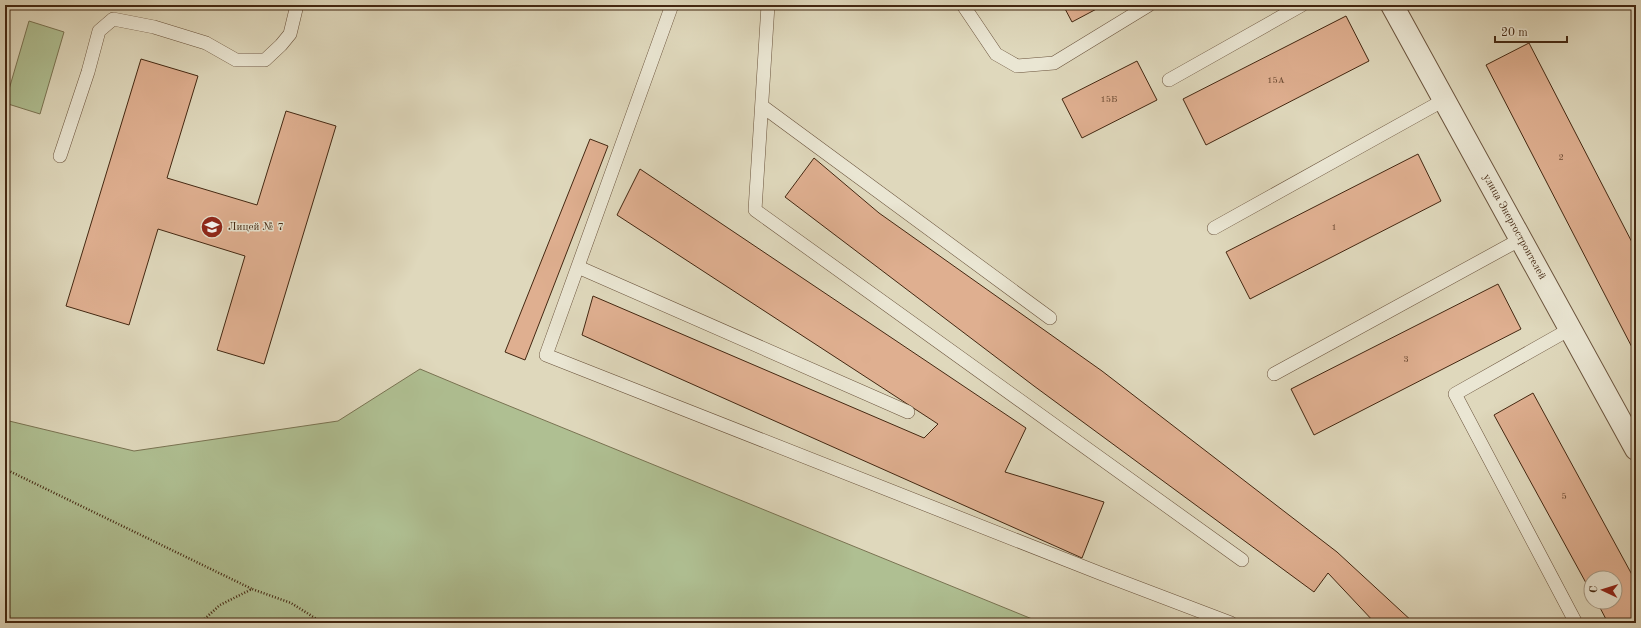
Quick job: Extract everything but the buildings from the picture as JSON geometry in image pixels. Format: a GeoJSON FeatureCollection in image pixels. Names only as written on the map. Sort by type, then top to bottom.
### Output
{"type":"FeatureCollection","features":[{"type":"Feature","properties":{"kind":"street","name":"улица Энергостроителей"},"geometry":{"type":"LineString","coordinates":[[1392,5],[1636,449]]}},
{"type":"Feature","properties":{"kind":"lane"},"geometry":{"type":"LineString","coordinates":[[60,156],[88,72],[99,31],[113,18],[154,27],[206,43],[236,60],[265,60],[290,34],[297,5]]}},
{"type":"Feature","properties":{"kind":"lane"},"geometry":{"type":"LineString","coordinates":[[672,5],[546,355],[1102,574],[1231,623]]}},
{"type":"Feature","properties":{"kind":"lane"},"geometry":{"type":"LineString","coordinates":[[768,5],[755,210],[1242,560]]}},
{"type":"Feature","properties":{"kind":"lane"},"geometry":{"type":"LineString","coordinates":[[964,5],[996,54],[1017,66],[1054,63],[1149,5]]}},
{"type":"Feature","properties":{"kind":"lane"},"geometry":{"type":"LineString","coordinates":[[1168,80],[1302,5]]}},
{"type":"Feature","properties":{"kind":"lane"},"geometry":{"type":"LineString","coordinates":[[1214,228],[1444,100]]}},
{"type":"Feature","properties":{"kind":"lane"},"geometry":{"type":"LineString","coordinates":[[762,106],[1050,318]]}},
{"type":"Feature","properties":{"kind":"lane"},"geometry":{"type":"LineString","coordinates":[[1274,374],[1520,239]]}},
{"type":"Feature","properties":{"kind":"lane"},"geometry":{"type":"LineString","coordinates":[[578,267],[908,412]]}},
{"type":"Feature","properties":{"kind":"lane"},"geometry":{"type":"LineString","coordinates":[[1570,329],[1455,394],[1576,623]]}},
{"type":"Feature","properties":{"kind":"path"},"geometry":{"type":"LineString","coordinates":[[5,468],[252,588],[291,603],[323,623]]}},
{"type":"Feature","properties":{"kind":"path"},"geometry":{"type":"LineString","coordinates":[[5,583],[10,623]]}},
{"type":"Feature","properties":{"kind":"path"},"geometry":{"type":"LineString","coordinates":[[200,623],[220,605],[252,588]]}},
{"type":"Feature","properties":{"kind":"green space"},"geometry":{"type":"Polygon","coordinates":[[[29,21],[64,32],[40,114],[5,103],[29,21]]]}},
{"type":"Feature","properties":{"kind":"green space"},"geometry":{"type":"Polygon","coordinates":[[[420,369],[1042,623],[5,623],[5,420],[134,451],[338,421],[420,369]]]}},
{"type":"Feature","properties":{"kind":"place","name":"Лицей № 7"},"geometry":{"type":"Point","coordinates":[212,227]}}]}
